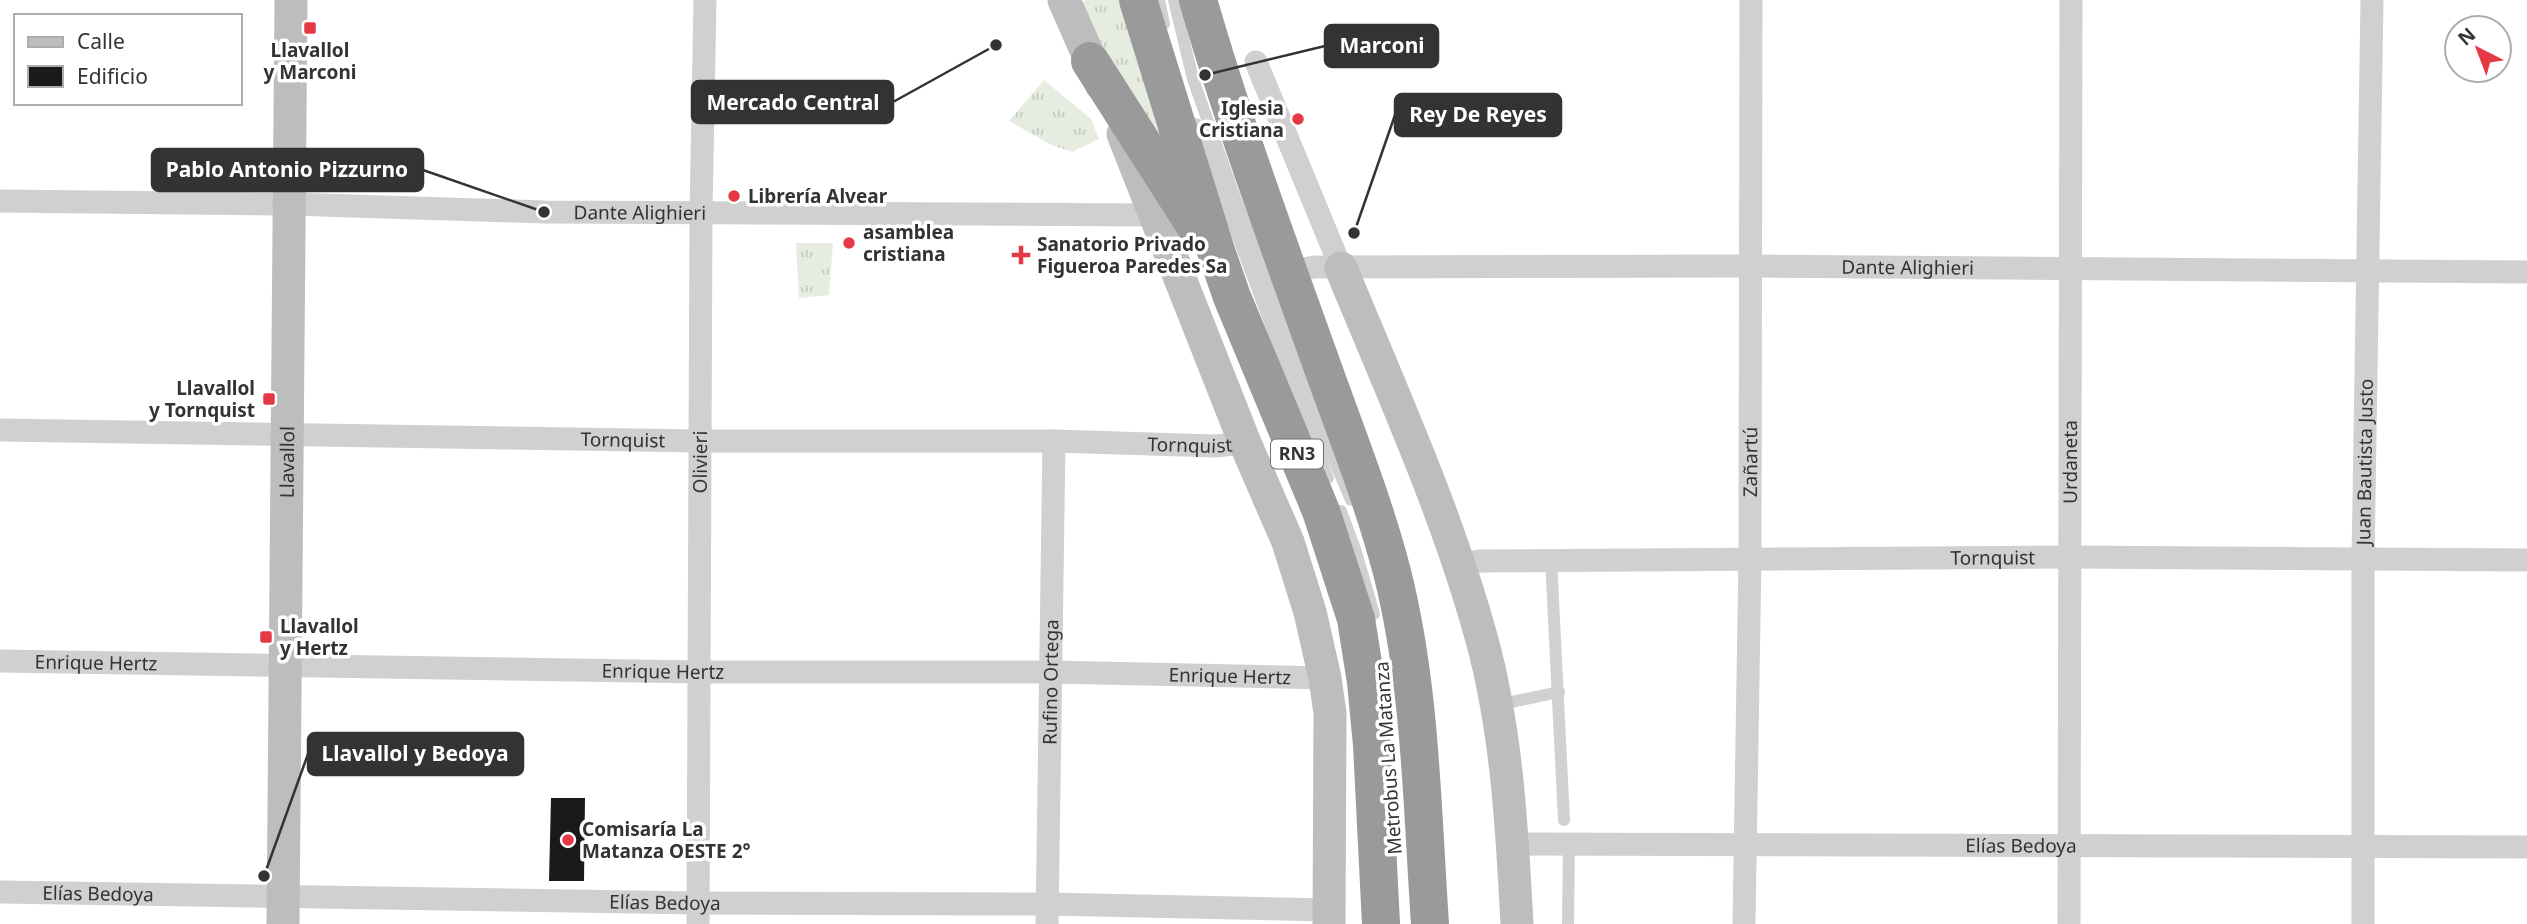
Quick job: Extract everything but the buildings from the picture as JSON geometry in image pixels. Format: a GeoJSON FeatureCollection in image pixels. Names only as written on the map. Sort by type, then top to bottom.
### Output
{"type":"FeatureCollection","features":[{"type":"Feature","properties":{"kind":"highway","name":"RN3"},"geometry":{"type":"LineString","coordinates":[[1138,0],[1232,297],[1321,510],[1356,619],[1372,745],[1381,924]]}},
{"type":"Feature","properties":{"kind":"highway","name":"RN3"},"geometry":{"type":"LineString","coordinates":[[1198,0],[1270,220],[1376,514],[1404,628],[1414,689],[1430,924]]}},
{"type":"Feature","properties":{"kind":"highway"},"geometry":{"type":"LineString","coordinates":[[1090,61],[1183,204],[1232,297]]}},
{"type":"Feature","properties":{"kind":"street","name":"Llavallol"},"geometry":{"type":"LineString","coordinates":[[283,910],[291,0]]}},
{"type":"Feature","properties":{"kind":"street","name":"Olivieri"},"geometry":{"type":"LineString","coordinates":[[698,913],[701,213],[705,0]]}},
{"type":"Feature","properties":{"kind":"street"},"geometry":{"type":"LineString","coordinates":[[1064,0],[1124,135],[1299,573],[1325,678],[1330,741],[1329,917]]}},
{"type":"Feature","properties":{"kind":"street","name":"Zañartú"},"geometry":{"type":"LineString","coordinates":[[1744,924],[1750,557],[1751,0]]}},
{"type":"Feature","properties":{"kind":"street","name":"Urdaneta"},"geometry":{"type":"LineString","coordinates":[[2069,924],[2071,0]]}},
{"type":"Feature","properties":{"kind":"street","name":"Juan Bautista Justo"},"geometry":{"type":"LineString","coordinates":[[2363,924],[2363,560],[2372,0]]}},
{"type":"Feature","properties":{"kind":"street"},"geometry":{"type":"LineString","coordinates":[[1256,62],[1448,529],[1459,564],[1482,641],[1497,705],[1513,844],[1517,924]]}},
{"type":"Feature","properties":{"kind":"street","name":"Dante Alighieri"},"geometry":{"type":"LineString","coordinates":[[0,201],[290,204],[544,212],[1155,215]]}},
{"type":"Feature","properties":{"kind":"street","name":"Dante Alighieri"},"geometry":{"type":"LineString","coordinates":[[1290,271],[1315,267],[1749,266],[2527,272]]}},
{"type":"Feature","properties":{"kind":"street","name":"Tornquist"},"geometry":{"type":"LineString","coordinates":[[0,430],[701,441],[1054,442],[1215,446],[1245,443]]}},
{"type":"Feature","properties":{"kind":"street","name":"Rufino Ortega"},"geometry":{"type":"LineString","coordinates":[[1047,914],[1054,442]]}},
{"type":"Feature","properties":{"kind":"street","name":"Tornquist"},"geometry":{"type":"LineString","coordinates":[[1459,564],[1551,559],[1750,557],[2527,559]]}},
{"type":"Feature","properties":{"kind":"street","name":"Enrique Hertz"},"geometry":{"type":"LineString","coordinates":[[0,661],[700,672],[1051,672],[1325,678]]}},
{"type":"Feature","properties":{"kind":"street","name":"Elías Bedoya"},"geometry":{"type":"LineString","coordinates":[[1513,844],[2527,848]]}},
{"type":"Feature","properties":{"kind":"street","name":"Elías Bedoya"},"geometry":{"type":"LineString","coordinates":[[0,892],[283,910],[1329,917]]}},
{"type":"Feature","properties":{"kind":"lane"},"geometry":{"type":"LineString","coordinates":[[1159,0],[1166,30]]}},
{"type":"Feature","properties":{"kind":"lane"},"geometry":{"type":"LineString","coordinates":[[1174,0],[1193,79],[1326,440],[1359,519],[1386,617]]}},
{"type":"Feature","properties":{"kind":"lane","name":"Metrobus La Matanza"},"geometry":{"type":"LineString","coordinates":[[1174,57],[1197,128],[1355,549],[1373,608],[1377,633]]}},
{"type":"Feature","properties":{"kind":"lane"},"geometry":{"type":"LineString","coordinates":[[1551,559],[1564,820]]}},
{"type":"Feature","properties":{"kind":"lane"},"geometry":{"type":"LineString","coordinates":[[1497,705],[1559,692]]}},
{"type":"Feature","properties":{"kind":"lane"},"geometry":{"type":"LineString","coordinates":[[1568,924],[1569,844]]}},
{"type":"Feature","properties":{"kind":"green space"},"geometry":{"type":"Polygon","coordinates":[[[1085,0],[1126,0],[1183,184],[1128,95],[1087,16],[1083,3],[1085,0]]]}},
{"type":"Feature","properties":{"kind":"green space"},"geometry":{"type":"Polygon","coordinates":[[[1044,80],[1091,119],[1099,139],[1072,152],[1052,145],[1009,121],[1044,80]]]}},
{"type":"Feature","properties":{"kind":"green space"},"geometry":{"type":"Polygon","coordinates":[[[796,243],[833,243],[829,295],[799,298],[796,243]]]}},
{"type":"Feature","properties":{"kind":"place","name":"Llavallol y Marconi"},"geometry":{"type":"Point","coordinates":[310,28]}},
{"type":"Feature","properties":{"kind":"place","name":"Mercado Central"},"geometry":{"type":"Point","coordinates":[996,45]}},
{"type":"Feature","properties":{"kind":"place","name":"Marconi"},"geometry":{"type":"Point","coordinates":[1205,75]}},
{"type":"Feature","properties":{"kind":"place","name":"Iglesia Cristiana"},"geometry":{"type":"Point","coordinates":[1298,119]}},
{"type":"Feature","properties":{"kind":"place","name":"Librería Alvear"},"geometry":{"type":"Point","coordinates":[734,196]}},
{"type":"Feature","properties":{"kind":"place","name":"Pablo Antonio Pizzurno"},"geometry":{"type":"Point","coordinates":[544,212]}},
{"type":"Feature","properties":{"kind":"place","name":"Rey De Reyes"},"geometry":{"type":"Point","coordinates":[1354,233]}},
{"type":"Feature","properties":{"kind":"place","name":"asamblea cristiana"},"geometry":{"type":"Point","coordinates":[849,243]}},
{"type":"Feature","properties":{"kind":"place","name":"Sanatorio Privado Figueroa Paredes Sa"},"geometry":{"type":"Point","coordinates":[1021,255]}},
{"type":"Feature","properties":{"kind":"place","name":"Llavallol y Tornquist"},"geometry":{"type":"Point","coordinates":[269,399]}},
{"type":"Feature","properties":{"kind":"place","name":"Llavallol y Hertz"},"geometry":{"type":"Point","coordinates":[266,637]}},
{"type":"Feature","properties":{"kind":"place","name":"Comisaría La Matanza OESTE 2°"},"geometry":{"type":"Point","coordinates":[568,840]}},
{"type":"Feature","properties":{"kind":"place","name":"Llavallol y Bedoya"},"geometry":{"type":"Point","coordinates":[264,876]}}]}
